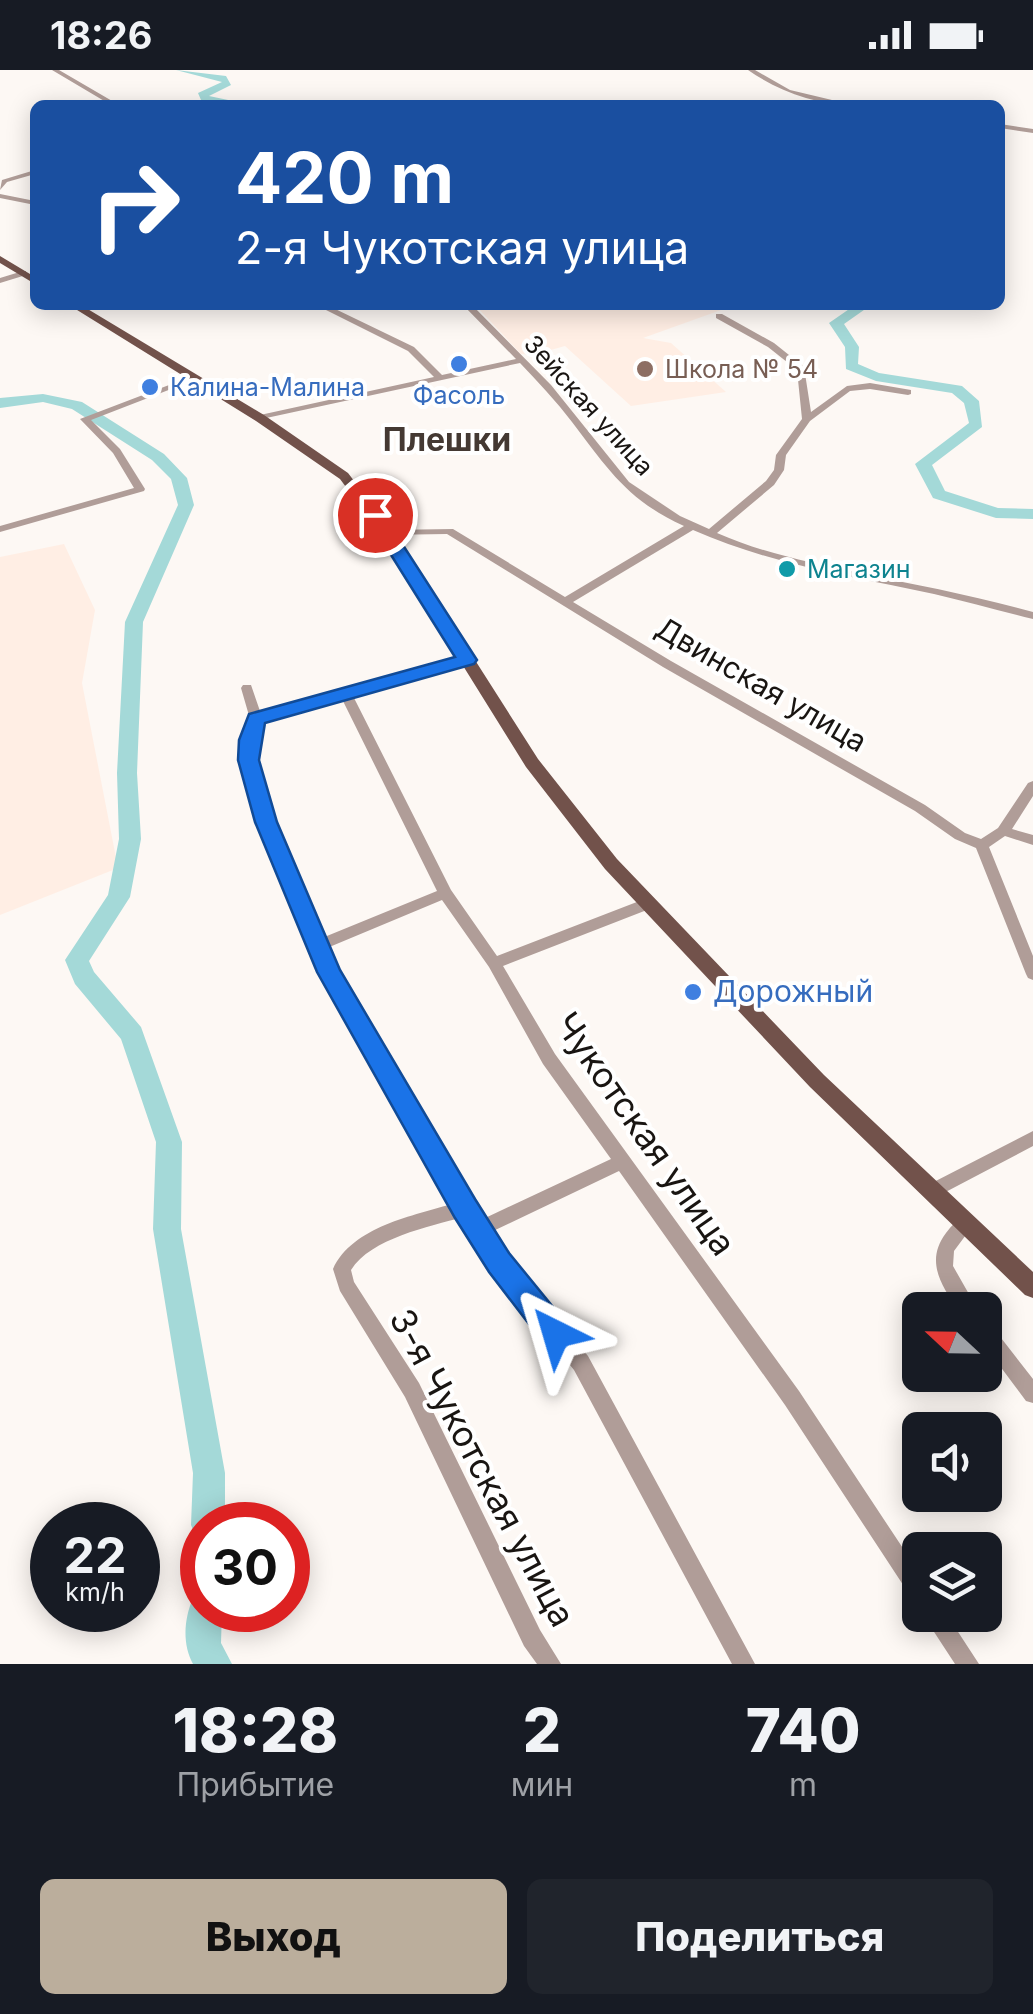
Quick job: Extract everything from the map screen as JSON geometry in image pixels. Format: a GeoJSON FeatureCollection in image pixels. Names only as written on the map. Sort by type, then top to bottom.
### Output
{"type":"FeatureCollection","features":[{"type":"Feature","properties":{"kind":"main road"},"geometry":{"type":"LineString","coordinates":[[0,259],[30,278]]}},
{"type":"Feature","properties":{"kind":"main road"},"geometry":{"type":"LineString","coordinates":[[82,310],[260,418],[344,476],[387,532],[532,763],[647,904],[818,1081],[1033,1287]]}},
{"type":"Feature","properties":{"kind":"street"},"geometry":{"type":"LineString","coordinates":[[55,70],[107,100]]}},
{"type":"Feature","properties":{"kind":"street"},"geometry":{"type":"LineString","coordinates":[[751,70],[788,90],[829,100]]}},
{"type":"Feature","properties":{"kind":"street"},"geometry":{"type":"LineString","coordinates":[[1005,127],[1033,131]]}},
{"type":"Feature","properties":{"kind":"street"},"geometry":{"type":"LineString","coordinates":[[0,188],[4,180],[30,173]]}},
{"type":"Feature","properties":{"kind":"street"},"geometry":{"type":"LineString","coordinates":[[0,196],[30,202]]}},
{"type":"Feature","properties":{"kind":"street"},"geometry":{"type":"LineString","coordinates":[[0,281],[23,273]]}},
{"type":"Feature","properties":{"kind":"street"},"geometry":{"type":"LineString","coordinates":[[330,310],[411,349],[440,378]]}},
{"type":"Feature","properties":{"kind":"street","name":"Зейская улица"},"geometry":{"type":"LineString","coordinates":[[472,310],[571,414],[617,477],[664,511],[711,533],[793,560],[931,588],[1033,616]]}},
{"type":"Feature","properties":{"kind":"street"},"geometry":{"type":"LineString","coordinates":[[719,316],[771,345],[801,368],[807,420]]}},
{"type":"Feature","properties":{"kind":"street"},"geometry":{"type":"LineString","coordinates":[[260,418],[519,361]]}},
{"type":"Feature","properties":{"kind":"street"},"geometry":{"type":"LineString","coordinates":[[1,529],[140,489],[118,451],[86,419],[192,379]]}},
{"type":"Feature","properties":{"kind":"street"},"geometry":{"type":"LineString","coordinates":[[711,533],[770,483],[779,470],[781,455],[807,420],[852,387],[908,392]]}},
{"type":"Feature","properties":{"kind":"street"},"geometry":{"type":"LineString","coordinates":[[568,600],[694,525]]}},
{"type":"Feature","properties":{"kind":"street","name":"Двинская улица"},"geometry":{"type":"LineString","coordinates":[[387,532],[449,530],[667,664],[920,808],[960,836],[982,845]]}},
{"type":"Feature","properties":{"kind":"street"},"geometry":{"type":"LineString","coordinates":[[256,719],[467,660]]}},
{"type":"Feature","properties":{"kind":"street"},"geometry":{"type":"LineString","coordinates":[[247,688],[256,719],[249,740],[249,760],[266,822],[330,972],[465,1208],[530,1305],[581,1363],[744,1664]]}},
{"type":"Feature","properties":{"kind":"street","name":"Чукотская улица"},"geometry":{"type":"LineString","coordinates":[[346,695],[444,893],[494,963],[549,1059],[792,1398],[902,1566]]}},
{"type":"Feature","properties":{"kind":"street"},"geometry":{"type":"LineString","coordinates":[[1033,786],[1003,831],[982,845],[1033,974]]}},
{"type":"Feature","properties":{"kind":"street"},"geometry":{"type":"LineString","coordinates":[[1003,831],[1033,840]]}},
{"type":"Feature","properties":{"kind":"street"},"geometry":{"type":"LineString","coordinates":[[320,945],[444,893]]}},
{"type":"Feature","properties":{"kind":"street"},"geometry":{"type":"LineString","coordinates":[[494,963],[647,904]]}},
{"type":"Feature","properties":{"kind":"street"},"geometry":{"type":"LineString","coordinates":[[932,1191],[1033,1138]]}},
{"type":"Feature","properties":{"kind":"street"},"geometry":{"type":"LineString","coordinates":[[479,1229],[621,1162]]}},
{"type":"Feature","properties":{"kind":"street","name":"3-я Чукотская улица"},"geometry":{"type":"LineString","coordinates":[[465,1208],[368,1242],[349,1253],[342,1268],[346,1285],[412,1390],[532,1638],[550,1664]]}},
{"type":"Feature","properties":{"kind":"street"},"geometry":{"type":"LineString","coordinates":[[957,1292],[941,1260],[944,1245],[965,1224]]}},
{"type":"Feature","properties":{"kind":"street"},"geometry":{"type":"LineString","coordinates":[[1002,1353],[1033,1394]]}},
{"type":"Feature","properties":{"kind":"street"},"geometry":{"type":"LineString","coordinates":[[946,1632],[968,1664]]}},
{"type":"Feature","properties":{"kind":"shaded area"},"geometry":{"type":"Polygon","coordinates":[[[480,310],[721,310],[643,338],[671,343],[726,392],[631,406],[565,346],[533,355],[521,354],[480,310]]]}},
{"type":"Feature","properties":{"kind":"shaded area"},"geometry":{"type":"Polygon","coordinates":[[[64,544],[95,610],[82,683],[118,868],[0,915],[0,557],[64,544]]]}},
{"type":"Feature","properties":{"kind":"waterway"},"geometry":{"type":"LineString","coordinates":[[181,70],[223,78],[228,83],[202,95],[217,100]]}},
{"type":"Feature","properties":{"kind":"waterway"},"geometry":{"type":"LineString","coordinates":[[856,310],[836,323],[852,347],[851,366],[876,377],[957,389],[971,401],[977,424],[923,464],[939,494],[996,513],[1033,514]]}},
{"type":"Feature","properties":{"kind":"waterway"},"geometry":{"type":"LineString","coordinates":[[0,403],[43,398],[77,405],[158,457],[179,478],[186,505],[134,622],[127,773],[130,839],[119,897],[77,960],[84,977],[132,1034],[169,1142],[167,1229],[209,1473],[208,1502]]}},
{"type":"Feature","properties":{"kind":"waterway"},"geometry":{"type":"LineString","coordinates":[[204,1632],[203,1648],[214,1664]]}},
{"type":"Feature","properties":{"kind":"place","name":"Фасоль"},"geometry":{"type":"Point","coordinates":[459,364]}},
{"type":"Feature","properties":{"kind":"place","name":"Школа № 54"},"geometry":{"type":"Point","coordinates":[645,369]}},
{"type":"Feature","properties":{"kind":"place","name":"Калина-Малина"},"geometry":{"type":"Point","coordinates":[150,387]}},
{"type":"Feature","properties":{"kind":"place","name":"Магазин"},"geometry":{"type":"Point","coordinates":[787,569]}},
{"type":"Feature","properties":{"kind":"place","name":"Дорожный"},"geometry":{"type":"Point","coordinates":[693,992]}},
{"type":"Feature","properties":{"kind":"district","name":"Плешки"},"geometry":{"type":"Point","coordinates":[447,440]}},
{"type":"Feature","properties":{"kind":"route"},"geometry":{"type":"LineString","coordinates":[[375,515],[467,660],[256,719],[249,740],[249,760],[266,822],[330,972],[465,1208],[530,1305],[556,1334]]}}]}
